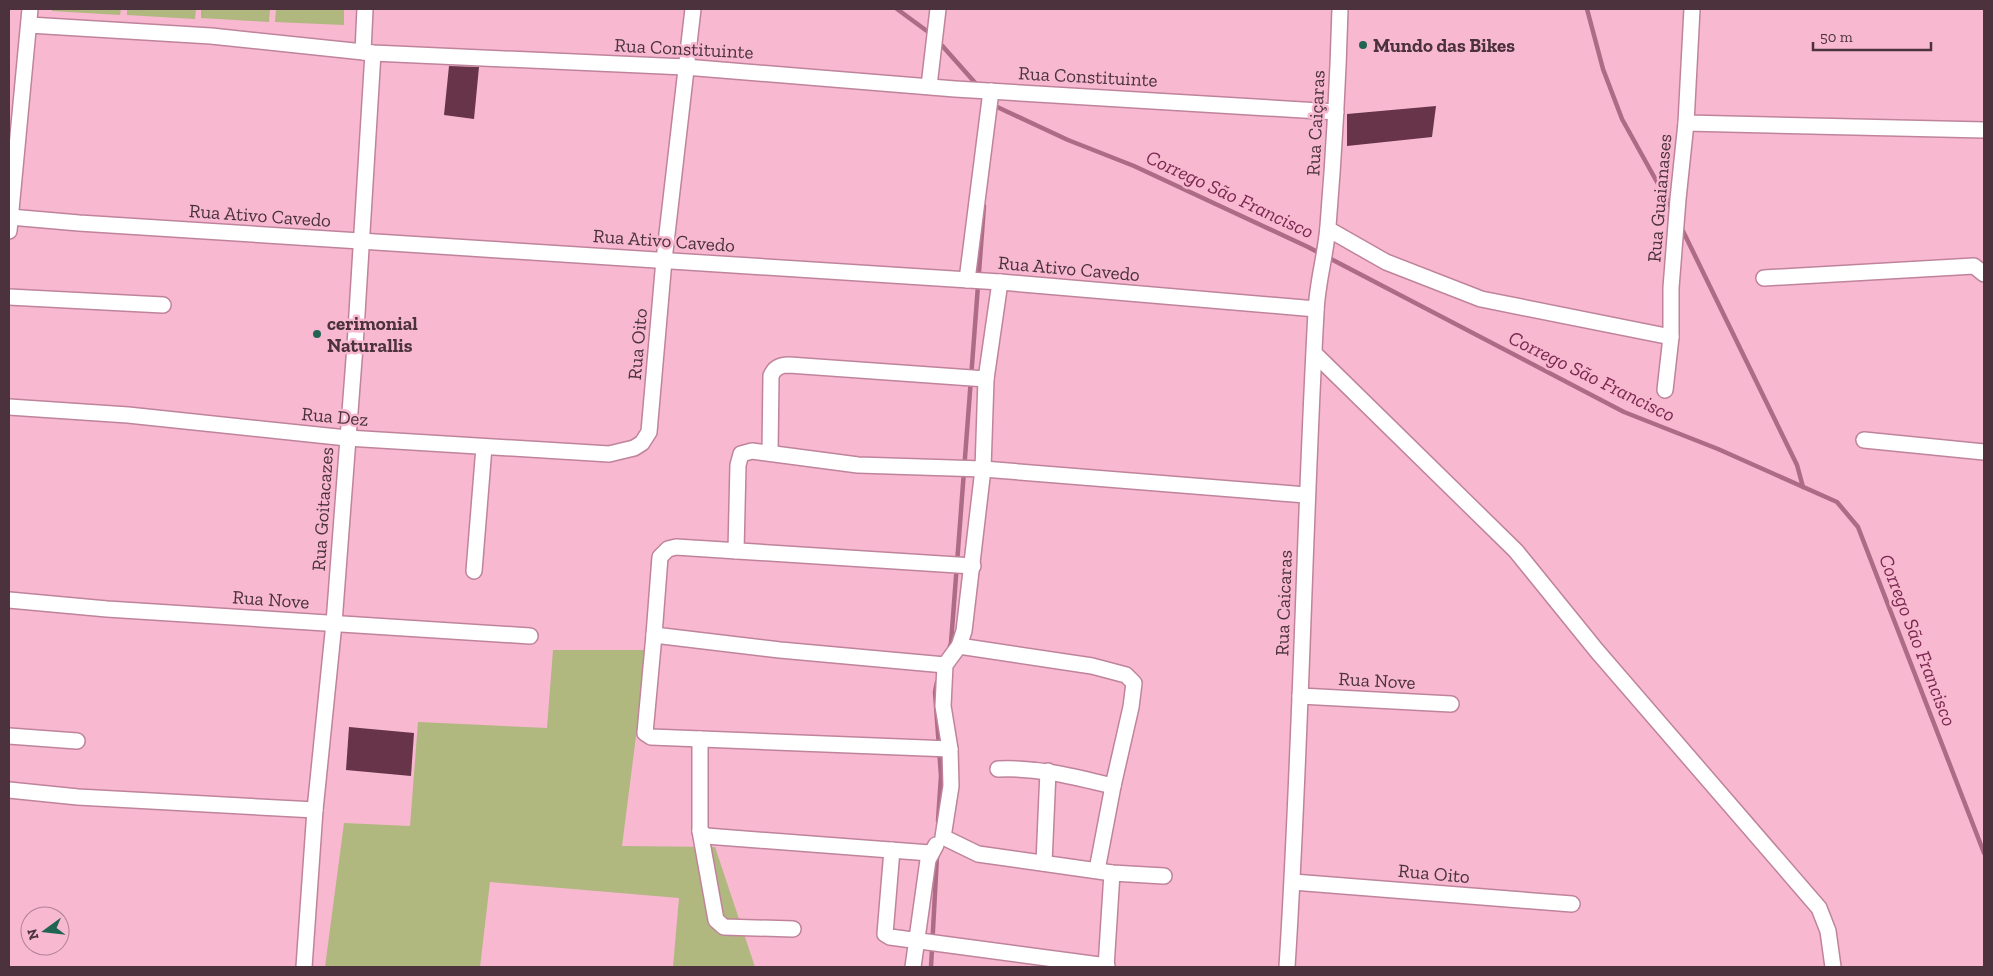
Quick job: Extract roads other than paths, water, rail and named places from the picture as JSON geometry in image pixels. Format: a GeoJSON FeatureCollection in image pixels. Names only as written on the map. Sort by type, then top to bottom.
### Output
{"type":"FeatureCollection","features":[{"type":"Feature","properties":{"kind":"street"},"geometry":{"type":"LineString","coordinates":[[9,224],[30,9]]}},
{"type":"Feature","properties":{"kind":"street","name":"Rua Goitacazes"},"geometry":{"type":"LineString","coordinates":[[304,967],[315,810],[334,623],[355,346],[368,52],[365,9]]}},
{"type":"Feature","properties":{"kind":"street","name":"Rua Oito"},"geometry":{"type":"LineString","coordinates":[[649,432],[664,260],[682,121],[685,67],[693,9]]}},
{"type":"Feature","properties":{"kind":"street"},"geometry":{"type":"LineString","coordinates":[[929,86],[938,9]]}},
{"type":"Feature","properties":{"kind":"street","name":"Rua Caiçaras"},"geometry":{"type":"LineString","coordinates":[[1327,235],[1336,112],[1340,9]]}},
{"type":"Feature","properties":{"kind":"street","name":"Rua Guaianases"},"geometry":{"type":"LineString","coordinates":[[1665,390],[1671,337],[1671,288],[1686,123],[1692,9]]}},
{"type":"Feature","properties":{"kind":"street","name":"Rua Constituinte"},"geometry":{"type":"LineString","coordinates":[[29,25],[211,36],[368,52],[685,67],[929,86],[956,89],[989,97],[1336,112]]}},
{"type":"Feature","properties":{"kind":"street"},"geometry":{"type":"LineString","coordinates":[[967,280],[989,97]]}},
{"type":"Feature","properties":{"kind":"street"},"geometry":{"type":"LineString","coordinates":[[1686,123],[1984,130]]}},
{"type":"Feature","properties":{"kind":"street","name":"Rua Ativo Cavedo"},"geometry":{"type":"LineString","coordinates":[[9,224],[79,223],[664,260],[1000,282],[1316,309]]}},
{"type":"Feature","properties":{"kind":"street"},"geometry":{"type":"LineString","coordinates":[[1327,235],[1386,262],[1481,299],[1671,337]]}},
{"type":"Feature","properties":{"kind":"street","name":"Rua Caicaras"},"geometry":{"type":"LineString","coordinates":[[1287,967],[1300,696],[1306,495],[1316,309],[1327,235]]}},
{"type":"Feature","properties":{"kind":"street"},"geometry":{"type":"LineString","coordinates":[[1764,278],[1974,266],[1984,274]]}},
{"type":"Feature","properties":{"kind":"street"},"geometry":{"type":"LineString","coordinates":[[914,967],[930,853],[943,836],[951,786],[950,749],[943,706],[946,665],[959,646],[964,631],[983,469],[986,379],[1000,282]]}},
{"type":"Feature","properties":{"kind":"street"},"geometry":{"type":"LineString","coordinates":[[9,297],[163,304]]}},
{"type":"Feature","properties":{"kind":"street"},"geometry":{"type":"LineString","coordinates":[[1315,354],[1516,550],[1597,651],[1819,908],[1828,931],[1833,967]]}},
{"type":"Feature","properties":{"kind":"street"},"geometry":{"type":"LineString","coordinates":[[770,453],[771,376],[773,371],[780,366],[789,365],[986,379]]}},
{"type":"Feature","properties":{"kind":"street","name":"Rua Dez"},"geometry":{"type":"LineString","coordinates":[[9,407],[128,416],[347,438],[609,454],[634,448],[642,443],[649,432]]}},
{"type":"Feature","properties":{"kind":"street"},"geometry":{"type":"LineString","coordinates":[[1864,440],[1984,452]]}},
{"type":"Feature","properties":{"kind":"street"},"geometry":{"type":"LineString","coordinates":[[474,571],[484,447]]}},
{"type":"Feature","properties":{"kind":"street"},"geometry":{"type":"LineString","coordinates":[[736,551],[739,458],[746,452],[770,453],[858,465],[983,469],[1306,495]]}},
{"type":"Feature","properties":{"kind":"street"},"geometry":{"type":"LineString","coordinates":[[950,749],[651,737],[645,732],[660,557],[668,549],[676,547],[973,566]]}},
{"type":"Feature","properties":{"kind":"street","name":"Rua Nove"},"geometry":{"type":"LineString","coordinates":[[9,600],[530,636]]}},
{"type":"Feature","properties":{"kind":"street"},"geometry":{"type":"LineString","coordinates":[[654,635],[780,650],[946,665]]}},
{"type":"Feature","properties":{"kind":"street"},"geometry":{"type":"LineString","coordinates":[[892,850],[885,934],[890,938],[1106,967],[1105,872],[1113,786],[1131,707],[1134,683],[1126,675],[1092,666],[959,646]]}},
{"type":"Feature","properties":{"kind":"street","name":"Rua Nove"},"geometry":{"type":"LineString","coordinates":[[1300,696],[1451,704]]}},
{"type":"Feature","properties":{"kind":"street"},"geometry":{"type":"LineString","coordinates":[[9,736],[77,741]]}},
{"type":"Feature","properties":{"kind":"street"},"geometry":{"type":"LineString","coordinates":[[700,739],[700,831],[716,920],[724,927],[793,930]]}},
{"type":"Feature","properties":{"kind":"street"},"geometry":{"type":"LineString","coordinates":[[998,768],[1048,771],[1113,786]]}},
{"type":"Feature","properties":{"kind":"street"},"geometry":{"type":"LineString","coordinates":[[1044,862],[1048,771]]}},
{"type":"Feature","properties":{"kind":"street"},"geometry":{"type":"LineString","coordinates":[[9,790],[78,797],[315,810]]}},
{"type":"Feature","properties":{"kind":"street"},"geometry":{"type":"LineString","coordinates":[[700,831],[706,836],[930,853]]}},
{"type":"Feature","properties":{"kind":"street"},"geometry":{"type":"LineString","coordinates":[[943,836],[978,854],[1105,872],[1164,876]]}},
{"type":"Feature","properties":{"kind":"street","name":"Rua Oito"},"geometry":{"type":"LineString","coordinates":[[1292,882],[1572,904]]}},
{"type":"Feature","properties":{"kind":"waterway"},"geometry":{"type":"LineString","coordinates":[[897,9],[931,34]]}},
{"type":"Feature","properties":{"kind":"waterway"},"geometry":{"type":"LineString","coordinates":[[1587,9],[1603,69],[1622,119],[1672,209]]}},
{"type":"Feature","properties":{"kind":"waterway"},"geometry":{"type":"LineString","coordinates":[[938,41],[978,86]]}},
{"type":"Feature","properties":{"kind":"waterway","name":"Corrego São Francisco"},"geometry":{"type":"LineString","coordinates":[[993,105],[1068,140],[1134,166],[1308,247],[1624,412],[1718,449],[1837,502],[1858,527],[1984,853]]}},
{"type":"Feature","properties":{"kind":"waterway"},"geometry":{"type":"LineString","coordinates":[[949,649],[951,643],[984,206]]}},
{"type":"Feature","properties":{"kind":"waterway"},"geometry":{"type":"LineString","coordinates":[[1680,225],[1797,465],[1803,487]]}},
{"type":"Feature","properties":{"kind":"waterway"},"geometry":{"type":"LineString","coordinates":[[937,682],[935,692],[941,776],[938,821]]}},
{"type":"Feature","properties":{"kind":"waterway"},"geometry":{"type":"LineString","coordinates":[[931,967],[937,856]]}},
{"type":"Feature","properties":{"kind":"place","name":"Mundo das Bikes"},"geometry":{"type":"Point","coordinates":[1363,45]}},
{"type":"Feature","properties":{"kind":"place","name":"cerimonial Naturallis"},"geometry":{"type":"Point","coordinates":[317,334]}}]}
